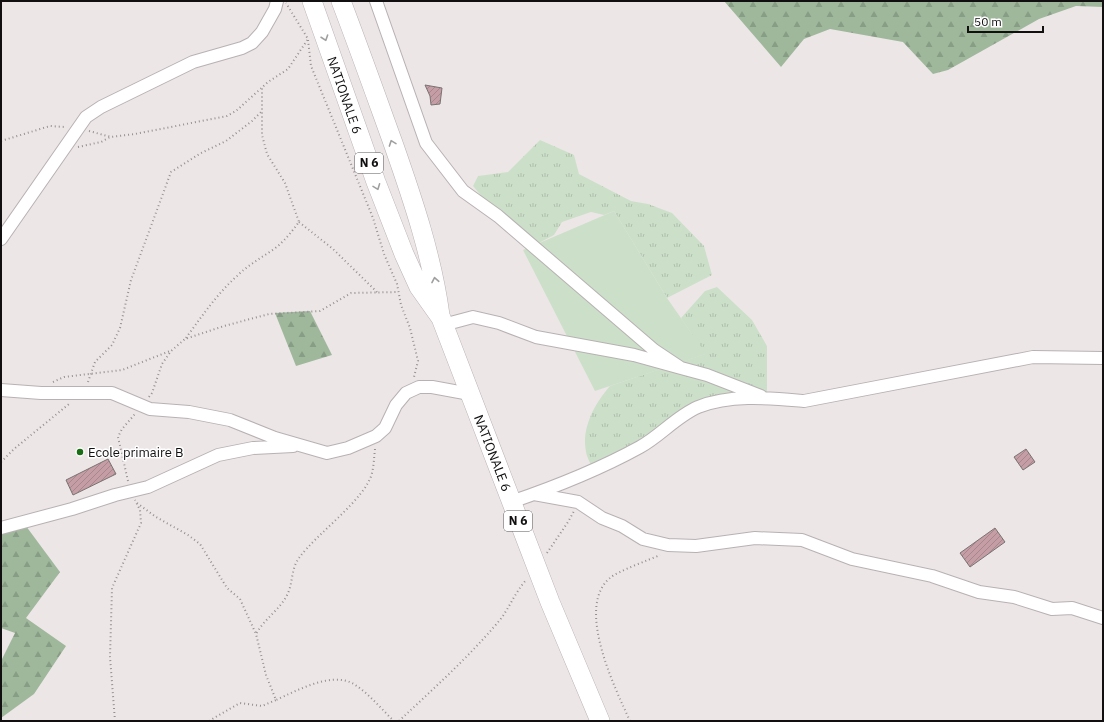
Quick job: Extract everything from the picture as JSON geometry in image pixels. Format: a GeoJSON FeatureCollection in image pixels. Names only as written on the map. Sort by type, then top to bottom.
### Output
{"type":"FeatureCollection","features":[{"type":"Feature","properties":{"kind":"main road","name":"NATIONALE 6"},"geometry":{"type":"LineString","coordinates":[[312,1],[376,182],[404,254],[419,287],[442,322]]}},
{"type":"Feature","properties":{"kind":"main road","name":"NATIONALE 6"},"geometry":{"type":"LineString","coordinates":[[341,1],[397,156],[427,245],[435,279],[442,322],[537,568],[600,721]]}},
{"type":"Feature","properties":{"kind":"street"},"geometry":{"type":"LineString","coordinates":[[1,238],[86,117],[101,106],[193,62],[242,48],[252,43],[262,32],[278,1]]}},
{"type":"Feature","properties":{"kind":"street"},"geometry":{"type":"LineString","coordinates":[[376,1],[426,143],[463,191],[527,240],[654,350],[681,368]]}},
{"type":"Feature","properties":{"kind":"street"},"geometry":{"type":"LineString","coordinates":[[442,322],[473,317],[499,323],[536,337],[634,355],[707,375],[766,398]]}},
{"type":"Feature","properties":{"kind":"street"},"geometry":{"type":"LineString","coordinates":[[511,502],[534,494],[641,447],[698,407],[730,399],[766,398],[804,401],[936,374],[1033,357],[1103,358]]}},
{"type":"Feature","properties":{"kind":"street"},"geometry":{"type":"LineString","coordinates":[[1,390],[37,393],[112,393],[150,409],[189,412],[230,420],[275,438],[327,453],[348,448],[376,436],[385,428],[396,405],[406,393],[419,387],[432,387],[470,394]]}},
{"type":"Feature","properties":{"kind":"street"},"geometry":{"type":"LineString","coordinates":[[1,528],[148,487],[218,455],[229,452],[302,446]]}},
{"type":"Feature","properties":{"kind":"street"},"geometry":{"type":"LineString","coordinates":[[534,494],[578,502],[602,518],[622,526],[643,539],[696,546],[755,538],[802,540],[852,559],[932,576],[979,592],[1014,597],[1052,608],[1072,608],[1103,618]]}},
{"type":"Feature","properties":{"kind":"path"},"geometry":{"type":"LineString","coordinates":[[284,1],[290,7],[308,39],[311,66],[373,218],[410,328],[418,361],[417,371],[406,393]]}},
{"type":"Feature","properties":{"kind":"path"},"geometry":{"type":"LineString","coordinates":[[1,141],[50,126],[79,128],[111,136],[135,134],[227,116],[236,111],[262,87],[288,69],[308,39]]}},
{"type":"Feature","properties":{"kind":"path"},"geometry":{"type":"LineString","coordinates":[[262,87],[262,135],[267,154],[285,183],[300,222],[333,249],[378,293]]}},
{"type":"Feature","properties":{"kind":"path"},"geometry":{"type":"LineString","coordinates":[[1,462],[82,393],[92,373],[95,362],[112,345],[120,328],[131,280],[171,172],[201,153],[226,142],[262,111]]}},
{"type":"Feature","properties":{"kind":"path"},"geometry":{"type":"LineString","coordinates":[[61,154],[76,147],[101,142],[111,136]]}},
{"type":"Feature","properties":{"kind":"path"},"geometry":{"type":"LineString","coordinates":[[115,721],[110,657],[112,588],[141,523],[140,510],[131,491],[118,437],[122,429],[152,393],[162,364],[171,351],[185,339],[210,305],[233,279],[254,261],[275,248],[287,238],[300,222]]}},
{"type":"Feature","properties":{"kind":"path"},"geometry":{"type":"LineString","coordinates":[[185,339],[224,326],[269,314],[320,311],[351,293],[398,292]]}},
{"type":"Feature","properties":{"kind":"path"},"geometry":{"type":"LineString","coordinates":[[37,393],[54,381],[92,373],[122,370],[171,351]]}},
{"type":"Feature","properties":{"kind":"path"},"geometry":{"type":"LineString","coordinates":[[256,634],[260,626],[288,594],[292,572],[298,560],[313,540],[343,514],[362,490],[372,474],[376,436]]}},
{"type":"Feature","properties":{"kind":"path"},"geometry":{"type":"LineString","coordinates":[[136,502],[156,517],[188,535],[200,544],[227,588],[240,599],[256,634],[266,674],[276,700]]}},
{"type":"Feature","properties":{"kind":"path"},"geometry":{"type":"LineString","coordinates":[[399,721],[466,659],[500,619],[515,593],[537,568],[568,522],[578,502]]}},
{"type":"Feature","properties":{"kind":"path"},"geometry":{"type":"LineString","coordinates":[[630,721],[610,677],[596,624],[595,613],[601,588],[610,577],[681,545]]}},
{"type":"Feature","properties":{"kind":"path"},"geometry":{"type":"LineString","coordinates":[[208,721],[240,703],[262,706],[318,682],[340,680],[352,683],[394,721]]}},
{"type":"Feature","properties":{"kind":"green space"},"geometry":{"type":"Polygon","coordinates":[[[724,1],[1103,1],[1103,7],[1076,6],[1039,19],[948,70],[933,74],[903,42],[830,29],[804,39],[781,67],[724,1]]]}},
{"type":"Feature","properties":{"kind":"green space"},"geometry":{"type":"Polygon","coordinates":[[[540,140],[574,155],[579,174],[631,201],[648,204],[672,213],[704,246],[712,275],[667,298],[614,211],[604,215],[591,212],[562,222],[554,235],[537,244],[498,216],[473,186],[478,176],[508,172],[540,140]]]}},
{"type":"Feature","properties":{"kind":"green space"},"geometry":{"type":"Polygon","coordinates":[[[614,211],[667,298],[706,354],[595,391],[523,250],[614,211]]]}},
{"type":"Feature","properties":{"kind":"green space"},"geometry":{"type":"Polygon","coordinates":[[[717,287],[752,320],[767,346],[767,394],[697,407],[593,469],[588,459],[585,443],[587,425],[599,400],[610,386],[705,354],[681,318],[705,291],[717,287]]]}},
{"type":"Feature","properties":{"kind":"green space"},"geometry":{"type":"Polygon","coordinates":[[[310,311],[332,355],[296,366],[275,313],[310,311]]]}},
{"type":"Feature","properties":{"kind":"green space"},"geometry":{"type":"Polygon","coordinates":[[[23,522],[60,572],[26,618],[66,646],[34,694],[1,718],[1,661],[15,633],[1,628],[1,528],[23,522]]]}},
{"type":"Feature","properties":{"kind":"building"},"geometry":{"type":"Polygon","coordinates":[[[425,85],[442,88],[440,104],[431,105],[430,96],[425,85]]]}},
{"type":"Feature","properties":{"kind":"building"},"geometry":{"type":"Polygon","coordinates":[[[1026,449],[1035,462],[1023,470],[1014,457],[1026,449]]]}},
{"type":"Feature","properties":{"kind":"building"},"geometry":{"type":"Polygon","coordinates":[[[108,459],[116,474],[73,495],[66,480],[108,459]]]}},
{"type":"Feature","properties":{"kind":"building"},"geometry":{"type":"Polygon","coordinates":[[[995,528],[1005,542],[970,567],[960,553],[995,528]]]}},
{"type":"Feature","properties":{"kind":"place","name":"Ecole primaire B"},"geometry":{"type":"Point","coordinates":[80,452]}}]}
